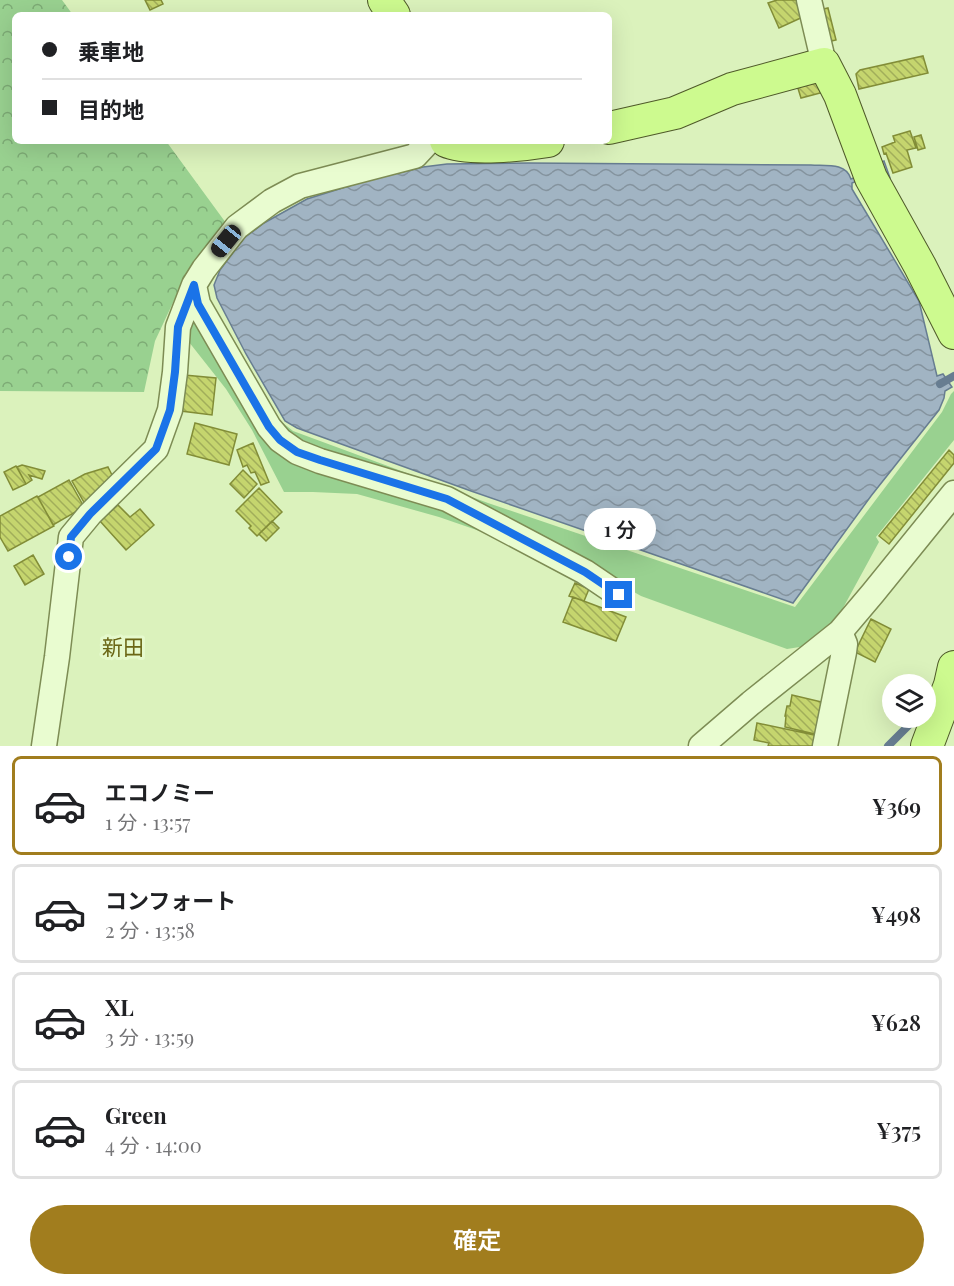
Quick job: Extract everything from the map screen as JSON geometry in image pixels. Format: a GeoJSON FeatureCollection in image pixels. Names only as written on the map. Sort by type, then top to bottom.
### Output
{"type":"FeatureCollection","features":[{"type":"Feature","properties":{"kind":"main road"},"geometry":{"type":"LineString","coordinates":[[612,127],[675,113],[732,90],[824,64],[840,95],[869,174],[954,333]]}},
{"type":"Feature","properties":{"kind":"main road"},"geometry":{"type":"LineString","coordinates":[[454,144],[474,146],[530,144]]}},
{"type":"Feature","properties":{"kind":"main road"},"geometry":{"type":"LineString","coordinates":[[927,746],[953,679]]}},
{"type":"Feature","properties":{"kind":"street"},"geometry":{"type":"LineString","coordinates":[[809,0],[824,64]]}},
{"type":"Feature","properties":{"kind":"street"},"geometry":{"type":"LineString","coordinates":[[44,746],[71,537],[90,514],[156,449],[170,410],[178,327],[194,285],[204,269],[237,227],[272,201],[300,186],[415,156],[426,144]]}},
{"type":"Feature","properties":{"kind":"street"},"geometry":{"type":"LineString","coordinates":[[194,285],[198,304],[269,427],[280,440],[297,452],[447,499],[585,572],[619,595]]}},
{"type":"Feature","properties":{"kind":"street"},"geometry":{"type":"LineString","coordinates":[[701,746],[840,632],[954,493]]}},
{"type":"Feature","properties":{"kind":"street"},"geometry":{"type":"LineString","coordinates":[[825,746],[845,644],[840,632]]}},
{"type":"Feature","properties":{"kind":"green space"},"geometry":{"type":"Polygon","coordinates":[[[0,0],[62,0],[71,12],[12,12],[12,144],[168,144],[226,223],[185,277],[155,341],[144,392],[0,391],[0,0]]]}},
{"type":"Feature","properties":{"kind":"green space"},"geometry":{"type":"Polygon","coordinates":[[[192,303],[273,443],[400,490],[523,546],[439,517],[357,494],[284,492],[252,430],[226,389],[185,337],[192,303]]]}},
{"type":"Feature","properties":{"kind":"green space"},"geometry":{"type":"Polygon","coordinates":[[[954,391],[954,440],[876,537],[879,542],[837,619],[806,646],[787,649],[641,596],[592,568],[306,448],[280,430],[283,423],[293,431],[488,503],[795,607],[942,412],[954,391]]]}},
{"type":"Feature","properties":{"kind":"water"},"geometry":{"type":"Polygon","coordinates":[[[884,161],[890,178],[884,179],[879,172],[852,183],[852,189],[919,301],[937,376],[943,374],[952,387],[945,391],[939,410],[871,496],[793,603],[297,428],[285,421],[246,354],[217,298],[214,285],[220,270],[244,238],[264,223],[307,199],[368,180],[423,167],[447,164],[528,163],[828,165],[845,170],[851,179],[877,169],[876,164],[884,161]]]}},
{"type":"Feature","properties":{"kind":"building"},"geometry":{"type":"Polygon","coordinates":[[[145,0],[161,0],[163,4],[150,10],[145,0]]]}},
{"type":"Feature","properties":{"kind":"building"},"geometry":{"type":"Polygon","coordinates":[[[777,0],[802,0],[805,16],[779,28],[768,3],[777,0]]]}},
{"type":"Feature","properties":{"kind":"building"},"geometry":{"type":"Polygon","coordinates":[[[828,8],[836,40],[827,42],[819,10],[828,8]]]}},
{"type":"Feature","properties":{"kind":"building"},"geometry":{"type":"Polygon","coordinates":[[[923,56],[928,73],[859,89],[856,74],[860,70],[923,56]]]}},
{"type":"Feature","properties":{"kind":"building"},"geometry":{"type":"Polygon","coordinates":[[[810,78],[822,83],[824,92],[801,98],[796,82],[810,78]]]}},
{"type":"Feature","properties":{"kind":"building"},"geometry":{"type":"Polygon","coordinates":[[[910,131],[916,148],[907,150],[912,167],[893,173],[882,147],[895,142],[893,136],[910,131]]]}},
{"type":"Feature","properties":{"kind":"building"},"geometry":{"type":"Polygon","coordinates":[[[921,135],[925,148],[918,150],[914,137],[921,135]]]}},
{"type":"Feature","properties":{"kind":"building"},"geometry":{"type":"Polygon","coordinates":[[[184,375],[216,378],[212,415],[181,411],[184,375]]]}},
{"type":"Feature","properties":{"kind":"building"},"geometry":{"type":"Polygon","coordinates":[[[195,423],[237,434],[229,465],[187,454],[195,423]]]}},
{"type":"Feature","properties":{"kind":"building"},"geometry":{"type":"Polygon","coordinates":[[[253,443],[269,482],[261,485],[255,472],[251,473],[247,465],[243,467],[237,450],[253,443]]]}},
{"type":"Feature","properties":{"kind":"building"},"geometry":{"type":"Polygon","coordinates":[[[949,450],[954,455],[954,463],[889,544],[879,536],[949,450]]]}},
{"type":"Feature","properties":{"kind":"building"},"geometry":{"type":"Polygon","coordinates":[[[22,465],[45,471],[42,479],[29,475],[32,480],[26,484],[17,467],[22,465]]]}},
{"type":"Feature","properties":{"kind":"building"},"geometry":{"type":"Polygon","coordinates":[[[16,466],[26,484],[13,490],[4,472],[16,466]]]}},
{"type":"Feature","properties":{"kind":"building"},"geometry":{"type":"Polygon","coordinates":[[[108,467],[114,479],[85,504],[72,481],[85,474],[108,467]]]}},
{"type":"Feature","properties":{"kind":"building"},"geometry":{"type":"Polygon","coordinates":[[[243,470],[257,484],[244,498],[230,484],[243,470]]]}},
{"type":"Feature","properties":{"kind":"building"},"geometry":{"type":"Polygon","coordinates":[[[69,480],[84,507],[53,525],[38,497],[69,480]]]}},
{"type":"Feature","properties":{"kind":"building"},"geometry":{"type":"Polygon","coordinates":[[[259,488],[282,512],[257,536],[249,528],[251,526],[236,511],[259,488]]]}},
{"type":"Feature","properties":{"kind":"building"},"geometry":{"type":"Polygon","coordinates":[[[37,496],[54,526],[8,551],[0,537],[0,516],[37,496]]]}},
{"type":"Feature","properties":{"kind":"building"},"geometry":{"type":"Polygon","coordinates":[[[118,505],[130,517],[140,509],[154,525],[126,550],[100,521],[118,505]]]}},
{"type":"Feature","properties":{"kind":"building"},"geometry":{"type":"Polygon","coordinates":[[[272,521],[279,528],[266,541],[259,534],[272,521]]]}},
{"type":"Feature","properties":{"kind":"building"},"geometry":{"type":"Polygon","coordinates":[[[33,555],[44,574],[25,585],[14,566],[33,555]]]}},
{"type":"Feature","properties":{"kind":"building"},"geometry":{"type":"Polygon","coordinates":[[[575,583],[589,589],[584,601],[569,596],[575,583]]]}},
{"type":"Feature","properties":{"kind":"building"},"geometry":{"type":"Polygon","coordinates":[[[573,597],[626,617],[616,641],[563,622],[573,597]]]}},
{"type":"Feature","properties":{"kind":"building"},"geometry":{"type":"Polygon","coordinates":[[[871,619],[891,629],[875,662],[855,652],[871,619]]]}},
{"type":"Feature","properties":{"kind":"building"},"geometry":{"type":"Polygon","coordinates":[[[792,695],[826,703],[819,735],[785,727],[787,706],[790,706],[792,695]]]}},
{"type":"Feature","properties":{"kind":"building"},"geometry":{"type":"Polygon","coordinates":[[[757,723],[819,736],[817,746],[768,746],[769,743],[754,740],[757,723]]]}},
{"type":"Feature","properties":{"kind":"waterway"},"geometry":{"type":"LineString","coordinates":[[940,384],[954,376]]}},
{"type":"Feature","properties":{"kind":"waterway"},"geometry":{"type":"LineString","coordinates":[[888,746],[906,728]]}},
{"type":"Feature","properties":{"kind":"district","name":"新田"},"geometry":{"type":"Point","coordinates":[123,646]}},
{"type":"Feature","properties":{"kind":"route"},"geometry":{"type":"LineString","coordinates":[[69,557],[71,537],[90,514],[156,449],[170,410],[178,327],[194,285],[198,304],[269,427],[280,440],[297,452],[447,499],[585,572],[619,595]]}}]}
